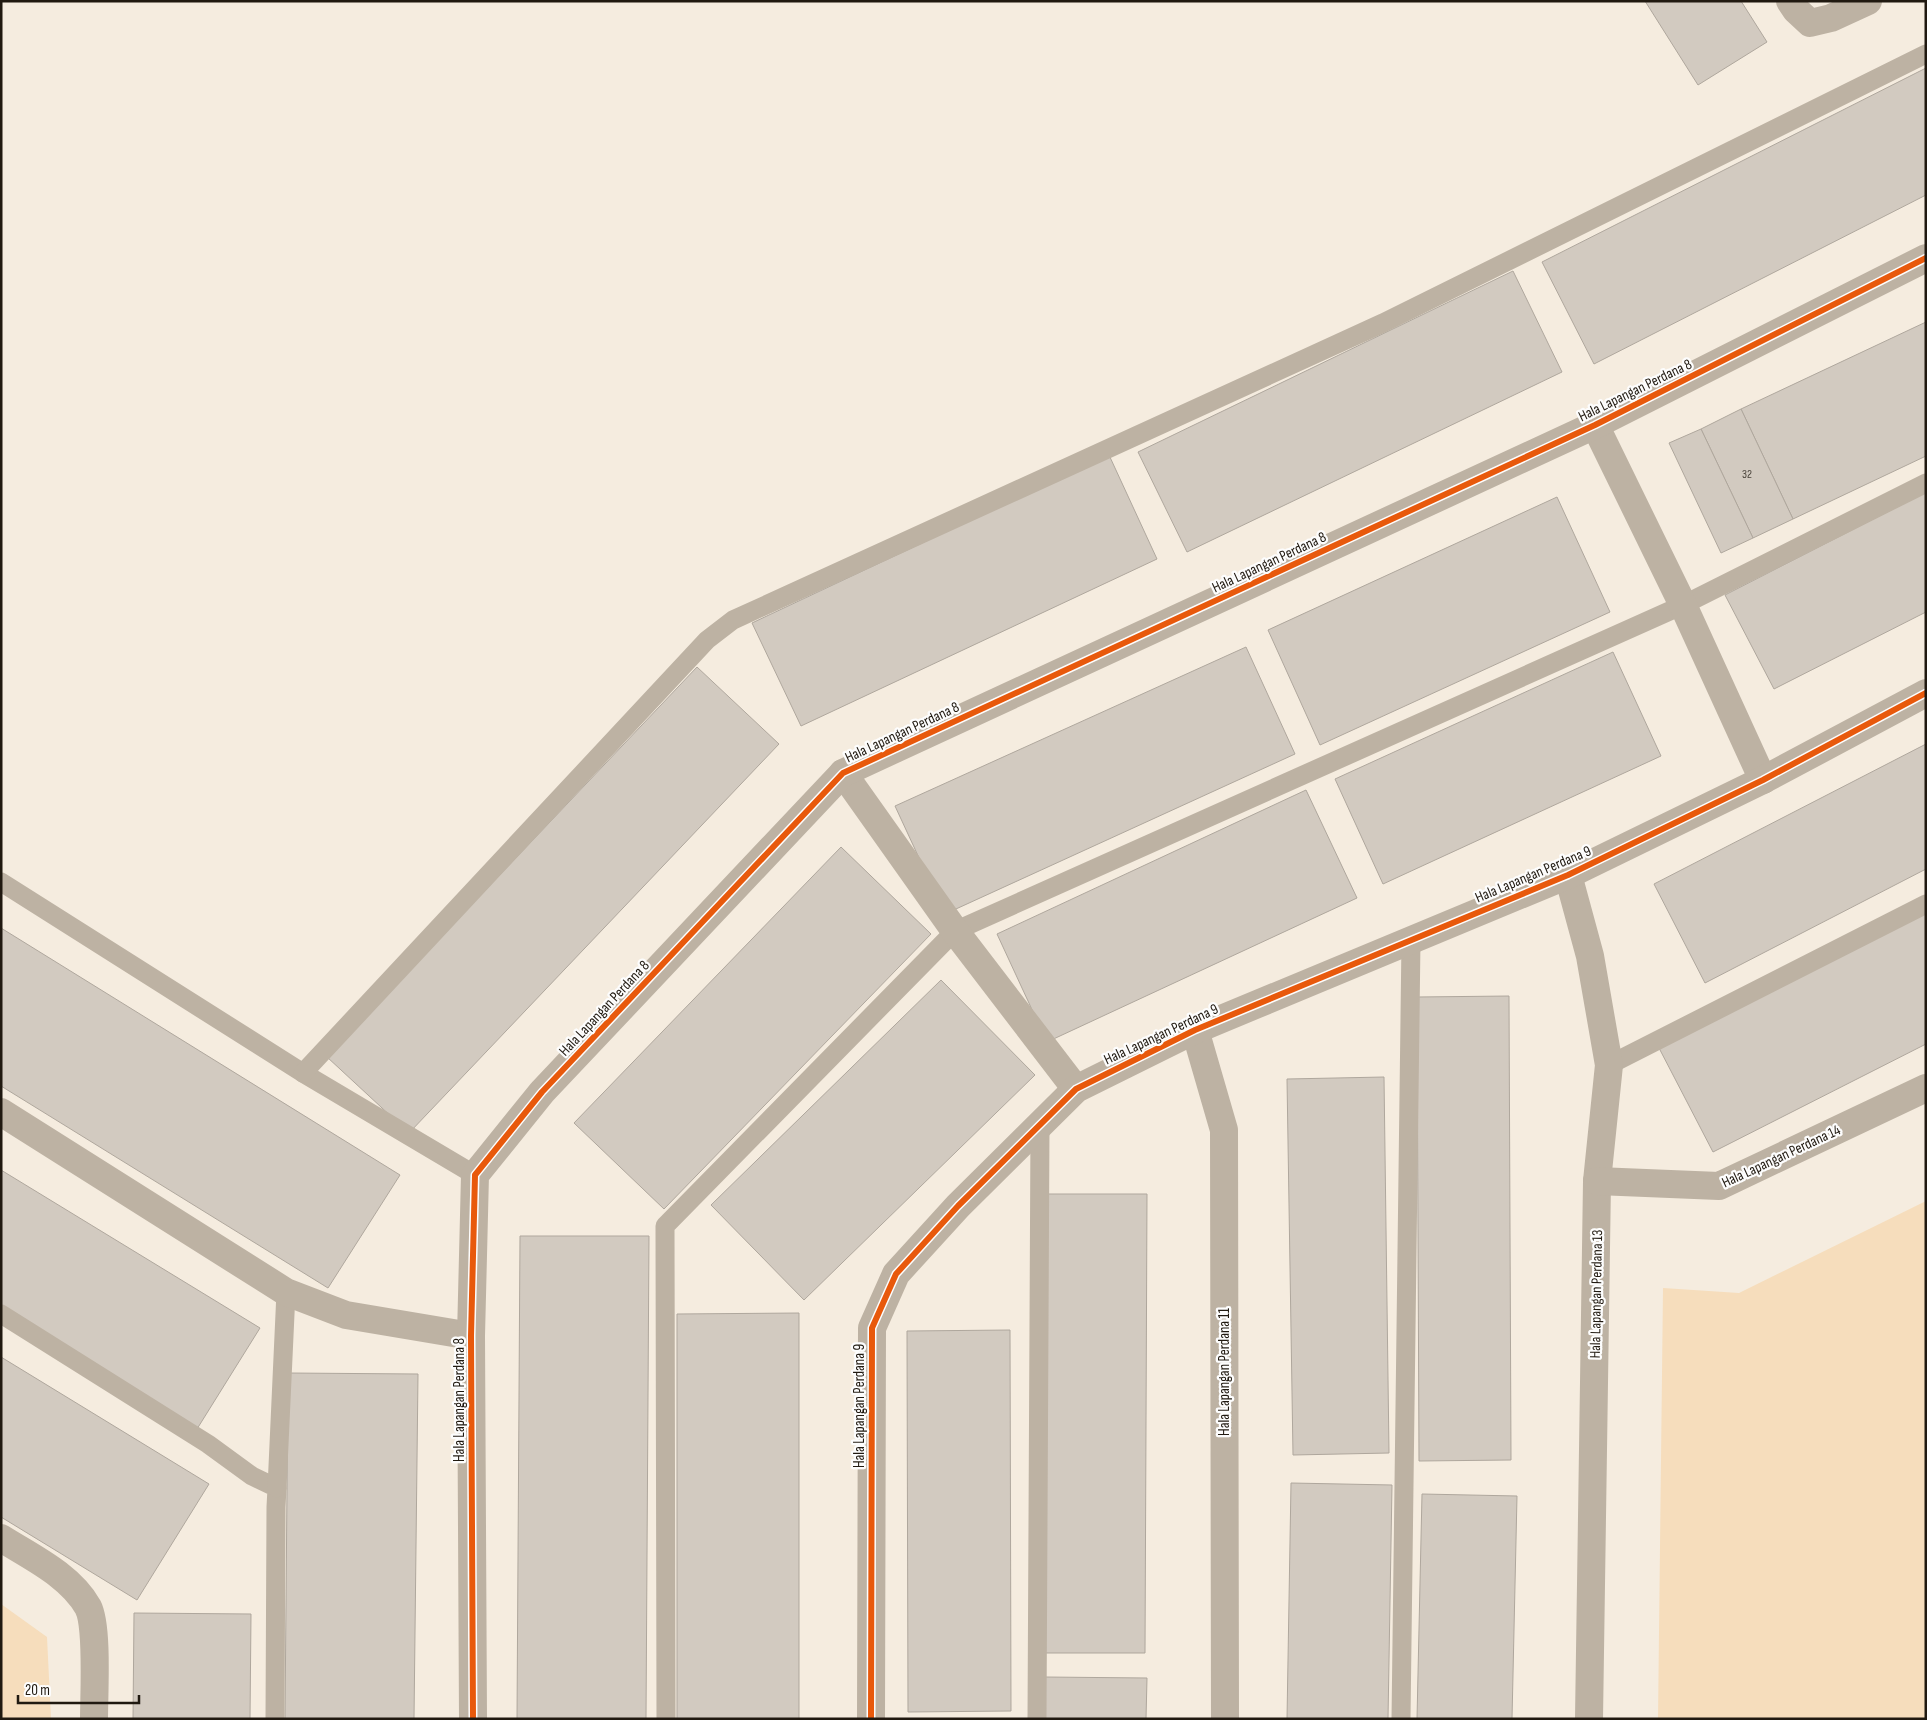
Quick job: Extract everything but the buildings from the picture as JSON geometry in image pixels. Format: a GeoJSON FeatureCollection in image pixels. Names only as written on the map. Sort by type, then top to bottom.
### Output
{"type":"FeatureCollection","features":[{"type":"Feature","properties":{"kind":"street"},"geometry":{"type":"LineString","coordinates":[[1790,1],[1796,10],[1810,22],[1831,18],[1868,1]]}},
{"type":"Feature","properties":{"kind":"street","name":"Hala Lapangan Perdana 8"},"geometry":{"type":"LineString","coordinates":[[473,1719],[471,1336],[475,1175],[542,1092],[843,774],[1595,425],[1926,258]]}},
{"type":"Feature","properties":{"kind":"street"},"geometry":{"type":"LineString","coordinates":[[1595,425],[1683,605],[1763,780]]}},
{"type":"Feature","properties":{"kind":"street","name":"Hala Lapangan Perdana 9"},"geometry":{"type":"LineString","coordinates":[[872,1719],[872,1328],[896,1274],[958,1206],[1076,1089],[1195,1030],[1568,875],[1763,780],[1926,693]]}},
{"type":"Feature","properties":{"kind":"street"},"geometry":{"type":"LineString","coordinates":[[843,774],[955,931],[1076,1089]]}},
{"type":"Feature","properties":{"kind":"street","name":"Hala Lapangan Perdana 13"},"geometry":{"type":"LineString","coordinates":[[1568,875],[1590,956],[1609,1065],[1598,1181],[1590,1719]]}},
{"type":"Feature","properties":{"kind":"street","name":"Hala Lapangan Perdana 11"},"geometry":{"type":"LineString","coordinates":[[1195,1030],[1224,1130],[1225,1719]]}},
{"type":"Feature","properties":{"kind":"street","name":"Hala Lapangan Perdana 14"},"geometry":{"type":"LineString","coordinates":[[1598,1181],[1719,1186],[1926,1088]]}},
{"type":"Feature","properties":{"kind":"street"},"geometry":{"type":"LineString","coordinates":[[1,1112],[286,1292],[346,1315],[471,1336]]}},
{"type":"Feature","properties":{"kind":"street"},"geometry":{"type":"LineString","coordinates":[[1,1538],[49,1568],[74,1588],[88,1608],[93,1629],[94,1719]]}},
{"type":"Feature","properties":{"kind":"lane"},"geometry":{"type":"LineString","coordinates":[[303,1073],[707,640],[732,620],[1383,324],[1926,54]]}},
{"type":"Feature","properties":{"kind":"lane"},"geometry":{"type":"LineString","coordinates":[[666,1719],[665,1226],[955,931],[1683,605],[1926,483]]}},
{"type":"Feature","properties":{"kind":"lane"},"geometry":{"type":"LineString","coordinates":[[1,882],[303,1073],[475,1175]]}},
{"type":"Feature","properties":{"kind":"lane"},"geometry":{"type":"LineString","coordinates":[[1609,1065],[1926,904]]}},
{"type":"Feature","properties":{"kind":"lane"},"geometry":{"type":"LineString","coordinates":[[1401,1719],[1411,940]]}},
{"type":"Feature","properties":{"kind":"lane"},"geometry":{"type":"LineString","coordinates":[[1037,1719],[1040,1126]]}},
{"type":"Feature","properties":{"kind":"lane"},"geometry":{"type":"LineString","coordinates":[[275,1719],[276,1506],[286,1292]]}},
{"type":"Feature","properties":{"kind":"lane"},"geometry":{"type":"LineString","coordinates":[[1,1314],[208,1444],[252,1476],[277,1488]]}},
{"type":"Feature","properties":{"kind":"shaded area"},"geometry":{"type":"Polygon","coordinates":[[[1926,1201],[1926,1719],[1658,1719],[1663,1288],[1739,1293],[1926,1201]]]}},
{"type":"Feature","properties":{"kind":"shaded area"},"geometry":{"type":"Polygon","coordinates":[[[1,1604],[47,1637],[51,1719],[1,1719],[1,1604]]]}},
{"type":"Feature","properties":{"kind":"cycle path"},"geometry":{"type":"LineString","coordinates":[[473,1719],[471,1336],[475,1175],[542,1092],[843,773],[1595,425],[1926,258]]}},
{"type":"Feature","properties":{"kind":"cycle path"},"geometry":{"type":"LineString","coordinates":[[871,1719],[872,1328],[896,1274],[958,1206],[1076,1089],[1195,1030],[1568,875],[1763,780],[1926,693]]}}]}
